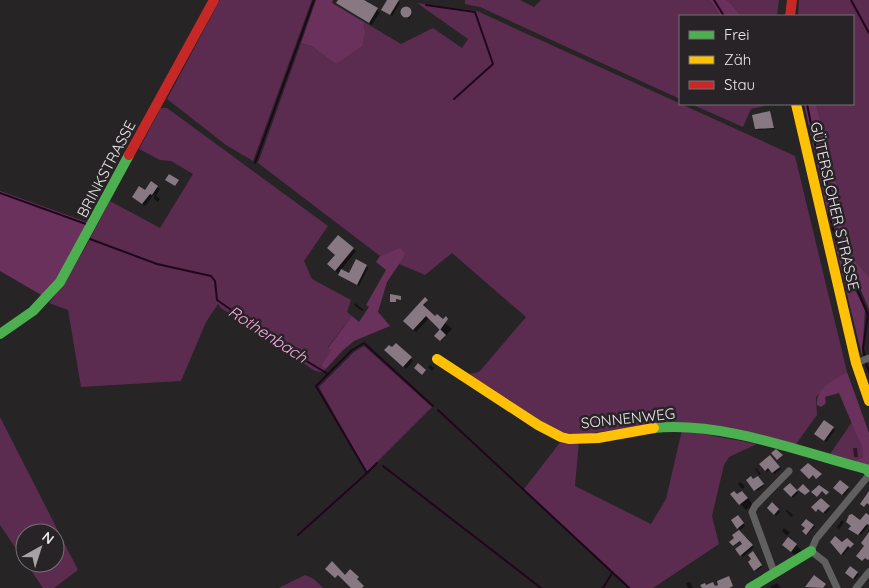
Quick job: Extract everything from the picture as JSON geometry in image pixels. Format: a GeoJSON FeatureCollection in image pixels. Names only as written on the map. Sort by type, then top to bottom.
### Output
{"type":"FeatureCollection","features":[{"type":"Feature","properties":{"kind":"street","name":"BRINKSTRASSE"},"geometry":{"type":"LineString","coordinates":[[0,334],[32,313],[46,300],[60,282],[214,0]]}},
{"type":"Feature","properties":{"kind":"street"},"geometry":{"type":"LineString","coordinates":[[790,15],[792,0]]}},
{"type":"Feature","properties":{"kind":"street","name":"GÜTERSLOHER STRASSE"},"geometry":{"type":"LineString","coordinates":[[796,105],[856,363],[869,401]]}},
{"type":"Feature","properties":{"kind":"street"},"geometry":{"type":"LineString","coordinates":[[856,363],[869,358]]}},
{"type":"Feature","properties":{"kind":"street","name":"SONNENWEG"},"geometry":{"type":"LineString","coordinates":[[437,359],[538,425],[569,439],[682,427],[754,441],[866,469],[869,474]]}},
{"type":"Feature","properties":{"kind":"street"},"geometry":{"type":"LineString","coordinates":[[774,572],[752,512],[754,506],[789,471]]}},
{"type":"Feature","properties":{"kind":"street"},"geometry":{"type":"LineString","coordinates":[[750,588],[810,551],[816,539],[869,474]]}},
{"type":"Feature","properties":{"kind":"street"},"geometry":{"type":"LineString","coordinates":[[810,551],[825,562],[837,588]]}},
{"type":"Feature","properties":{"kind":"street"},"geometry":{"type":"LineString","coordinates":[[856,588],[869,572]]}},
{"type":"Feature","properties":{"kind":"shaded area"},"geometry":{"type":"Polygon","coordinates":[[[220,0],[312,0],[253,161],[226,145],[167,99],[220,0]]]}},
{"type":"Feature","properties":{"kind":"shaded area"},"geometry":{"type":"Polygon","coordinates":[[[316,0],[333,0],[332,3],[364,22],[365,32],[362,46],[336,64],[311,46],[301,43],[316,0]]]}},
{"type":"Feature","properties":{"kind":"shaded area"},"geometry":{"type":"Polygon","coordinates":[[[465,0],[520,0],[534,7],[541,0],[710,0],[719,15],[679,15],[679,99],[480,7],[465,4],[465,0]]]}},
{"type":"Feature","properties":{"kind":"shaded area"},"geometry":{"type":"Polygon","coordinates":[[[710,0],[727,0],[741,15],[719,15],[710,0]]]}},
{"type":"Feature","properties":{"kind":"shaded area"},"geometry":{"type":"Polygon","coordinates":[[[727,0],[779,0],[777,15],[741,15],[727,0]]]}},
{"type":"Feature","properties":{"kind":"shaded area"},"geometry":{"type":"Polygon","coordinates":[[[799,0],[869,0],[869,277],[850,255],[837,202],[838,188],[816,105],[854,105],[854,15],[798,15],[799,0]]]}},
{"type":"Feature","properties":{"kind":"shaded area"},"geometry":{"type":"Polygon","coordinates":[[[417,3],[477,11],[679,103],[679,105],[683,105],[795,156],[847,372],[830,383],[816,397],[817,415],[794,447],[665,423],[570,436],[553,431],[464,375],[479,372],[526,317],[452,253],[425,275],[399,264],[406,254],[400,249],[380,256],[258,163],[301,43],[311,46],[336,64],[365,32],[364,22],[401,44],[433,28],[462,48],[468,39],[417,3]]]}},
{"type":"Feature","properties":{"kind":"shaded area"},"geometry":{"type":"Polygon","coordinates":[[[693,105],[769,105],[751,109],[743,127],[693,105]]]}},
{"type":"Feature","properties":{"kind":"shaded area"},"geometry":{"type":"Polygon","coordinates":[[[804,105],[816,105],[838,188],[837,202],[850,255],[869,277],[869,309],[840,242],[830,224],[804,105]]]}},
{"type":"Feature","properties":{"kind":"shaded area"},"geometry":{"type":"Polygon","coordinates":[[[161,108],[167,108],[328,226],[304,261],[312,279],[351,300],[347,312],[352,316],[328,347],[332,350],[321,366],[326,369],[322,372],[315,371],[221,308],[218,304],[206,322],[181,381],[81,387],[68,310],[49,303],[74,266],[110,201],[160,228],[193,174],[171,161],[160,160],[139,149],[161,108]]]}},
{"type":"Feature","properties":{"kind":"shaded area"},"geometry":{"type":"Polygon","coordinates":[[[0,191],[89,223],[56,280],[43,296],[0,271],[0,191]]]}},
{"type":"Feature","properties":{"kind":"shaded area"},"geometry":{"type":"Polygon","coordinates":[[[832,232],[842,263],[865,310],[862,356],[832,232]]]}},
{"type":"Feature","properties":{"kind":"shaded area"},"geometry":{"type":"Polygon","coordinates":[[[400,248],[406,254],[387,282],[378,312],[390,326],[354,341],[326,369],[321,366],[331,350],[328,348],[352,316],[359,322],[369,307],[366,305],[386,270],[376,262],[380,256],[400,248]]]}},
{"type":"Feature","properties":{"kind":"shaded area"},"geometry":{"type":"Polygon","coordinates":[[[364,346],[432,407],[367,472],[319,387],[354,352],[364,346]]]}},
{"type":"Feature","properties":{"kind":"shaded area"},"geometry":{"type":"Polygon","coordinates":[[[847,372],[869,433],[869,466],[856,464],[857,460],[863,458],[863,450],[839,393],[825,397],[826,403],[821,407],[817,405],[819,393],[832,381],[847,372]]]}},
{"type":"Feature","properties":{"kind":"shaded area"},"geometry":{"type":"Polygon","coordinates":[[[0,417],[54,523],[15,523],[15,547],[0,525],[0,417]]]}},
{"type":"Feature","properties":{"kind":"shaded area"},"geometry":{"type":"Polygon","coordinates":[[[852,422],[863,450],[863,459],[856,464],[828,457],[852,422]]]}},
{"type":"Feature","properties":{"kind":"shaded area"},"geometry":{"type":"Polygon","coordinates":[[[682,430],[757,444],[729,457],[724,465],[712,516],[719,544],[653,588],[631,588],[524,489],[562,440],[579,441],[575,486],[651,524],[666,499],[682,430]]]}},
{"type":"Feature","properties":{"kind":"shaded area"},"geometry":{"type":"Polygon","coordinates":[[[65,544],[78,570],[54,588],[43,588],[33,573],[65,573],[65,544]]]}},
{"type":"Feature","properties":{"kind":"shaded area"},"geometry":{"type":"Polygon","coordinates":[[[305,575],[314,579],[323,588],[279,588],[305,575]]]}},
{"type":"Feature","properties":{"kind":"building"},"geometry":{"type":"Polygon","coordinates":[[[338,0],[364,0],[378,8],[369,23],[336,3],[338,0]]]}},
{"type":"Feature","properties":{"kind":"building"},"geometry":{"type":"Polygon","coordinates":[[[387,0],[399,0],[390,15],[381,10],[387,0]]]}},
{"type":"Feature","properties":{"kind":"building"},"geometry":{"type":"Polygon","coordinates":[[[404,7],[408,7],[411,12],[410,16],[404,17],[401,14],[401,10],[404,7]]]}},
{"type":"Feature","properties":{"kind":"building"},"geometry":{"type":"Polygon","coordinates":[[[770,111],[774,128],[755,129],[752,115],[770,111]]]}},
{"type":"Feature","properties":{"kind":"building"},"geometry":{"type":"Polygon","coordinates":[[[169,174],[179,180],[175,186],[165,180],[169,174]]]}},
{"type":"Feature","properties":{"kind":"building"},"geometry":{"type":"Polygon","coordinates":[[[151,181],[158,186],[142,204],[132,197],[139,186],[145,190],[151,181]]]}},
{"type":"Feature","properties":{"kind":"building"},"geometry":{"type":"Polygon","coordinates":[[[338,235],[354,248],[335,271],[327,264],[335,255],[327,248],[338,235]]]}},
{"type":"Feature","properties":{"kind":"building"},"geometry":{"type":"Polygon","coordinates":[[[356,259],[367,265],[357,285],[338,275],[341,269],[349,273],[356,259]]]}},
{"type":"Feature","properties":{"kind":"building"},"geometry":{"type":"Polygon","coordinates":[[[390,294],[401,296],[401,300],[396,299],[396,302],[390,302],[390,294]]]}},
{"type":"Feature","properties":{"kind":"building"},"geometry":{"type":"Polygon","coordinates":[[[425,297],[428,300],[423,305],[435,316],[437,314],[443,319],[446,316],[448,319],[440,330],[426,316],[413,330],[403,321],[425,297]]]}},
{"type":"Feature","properties":{"kind":"building"},"geometry":{"type":"Polygon","coordinates":[[[440,329],[446,335],[440,341],[434,336],[440,329]]]}},
{"type":"Feature","properties":{"kind":"building"},"geometry":{"type":"Polygon","coordinates":[[[396,343],[412,357],[403,367],[384,350],[389,345],[392,347],[396,343]]]}},
{"type":"Feature","properties":{"kind":"building"},"geometry":{"type":"Polygon","coordinates":[[[418,363],[426,370],[422,375],[414,368],[418,363]]]}},
{"type":"Feature","properties":{"kind":"building"},"geometry":{"type":"Polygon","coordinates":[[[824,420],[834,427],[824,441],[814,434],[824,420]]]}},
{"type":"Feature","properties":{"kind":"building"},"geometry":{"type":"Polygon","coordinates":[[[776,449],[783,455],[777,460],[771,453],[776,449]]]}},
{"type":"Feature","properties":{"kind":"building"},"geometry":{"type":"Polygon","coordinates":[[[770,455],[780,467],[772,473],[768,468],[765,471],[759,464],[770,455]]]}},
{"type":"Feature","properties":{"kind":"building"},"geometry":{"type":"Polygon","coordinates":[[[808,463],[822,474],[816,479],[813,475],[809,479],[800,470],[808,463]]]}},
{"type":"Feature","properties":{"kind":"building"},"geometry":{"type":"Polygon","coordinates":[[[751,476],[753,479],[758,476],[764,484],[754,491],[746,480],[751,476]]]}},
{"type":"Feature","properties":{"kind":"building"},"geometry":{"type":"Polygon","coordinates":[[[840,480],[849,487],[842,495],[833,488],[840,480]]]}},
{"type":"Feature","properties":{"kind":"building"},"geometry":{"type":"Polygon","coordinates":[[[790,483],[797,490],[803,484],[810,491],[805,495],[798,490],[791,497],[783,489],[790,483]]]}},
{"type":"Feature","properties":{"kind":"building"},"geometry":{"type":"Polygon","coordinates":[[[819,485],[829,492],[826,495],[822,491],[817,497],[811,492],[819,485]]]}},
{"type":"Feature","properties":{"kind":"building"},"geometry":{"type":"Polygon","coordinates":[[[734,491],[737,494],[742,491],[748,498],[739,505],[730,494],[734,491]]]}},
{"type":"Feature","properties":{"kind":"building"},"geometry":{"type":"Polygon","coordinates":[[[869,491],[869,505],[867,503],[864,507],[860,504],[869,491]]]}},
{"type":"Feature","properties":{"kind":"building"},"geometry":{"type":"Polygon","coordinates":[[[821,498],[830,506],[823,513],[818,509],[816,512],[811,507],[821,498]]]}},
{"type":"Feature","properties":{"kind":"building"},"geometry":{"type":"Polygon","coordinates":[[[772,502],[779,509],[774,515],[767,508],[772,502]]]}},
{"type":"Feature","properties":{"kind":"building"},"geometry":{"type":"Polygon","coordinates":[[[866,513],[869,515],[869,525],[867,524],[858,535],[848,529],[851,526],[846,522],[849,515],[852,514],[860,520],[866,513]]]}},
{"type":"Feature","properties":{"kind":"building"},"geometry":{"type":"Polygon","coordinates":[[[738,515],[744,523],[737,529],[731,520],[738,515]]]}},
{"type":"Feature","properties":{"kind":"building"},"geometry":{"type":"Polygon","coordinates":[[[806,519],[814,525],[806,535],[802,531],[805,528],[801,525],[806,519]]]}},
{"type":"Feature","properties":{"kind":"building"},"geometry":{"type":"Polygon","coordinates":[[[739,530],[753,545],[740,556],[735,549],[742,544],[740,541],[733,546],[729,542],[734,538],[732,535],[739,530]]]}},
{"type":"Feature","properties":{"kind":"building"},"geometry":{"type":"Polygon","coordinates":[[[869,532],[869,559],[865,558],[862,561],[856,556],[864,546],[861,543],[869,532]]]}},
{"type":"Feature","properties":{"kind":"building"},"geometry":{"type":"Polygon","coordinates":[[[835,536],[842,542],[847,538],[854,544],[850,548],[848,546],[841,555],[830,542],[835,536]]]}},
{"type":"Feature","properties":{"kind":"building"},"geometry":{"type":"Polygon","coordinates":[[[788,537],[797,544],[791,552],[782,545],[788,537]]]}},
{"type":"Feature","properties":{"kind":"building"},"geometry":{"type":"Polygon","coordinates":[[[753,551],[762,565],[754,571],[748,562],[751,559],[748,555],[753,551]]]}},
{"type":"Feature","properties":{"kind":"building"},"geometry":{"type":"Polygon","coordinates":[[[332,561],[345,575],[350,569],[359,577],[357,579],[364,586],[362,588],[351,588],[338,575],[335,578],[325,569],[332,561]]]}},
{"type":"Feature","properties":{"kind":"building"},"geometry":{"type":"Polygon","coordinates":[[[850,566],[858,572],[853,579],[845,573],[850,566]]]}},
{"type":"Feature","properties":{"kind":"building"},"geometry":{"type":"Polygon","coordinates":[[[814,575],[826,584],[823,588],[805,587],[814,575]]]}},
{"type":"Feature","properties":{"kind":"building"},"geometry":{"type":"Polygon","coordinates":[[[729,576],[733,586],[729,588],[702,588],[700,585],[713,582],[715,586],[718,585],[717,581],[729,576]]]}},
{"type":"Feature","properties":{"kind":"waterway"},"geometry":{"type":"LineString","coordinates":[[255,163],[314,0]]}},
{"type":"Feature","properties":{"kind":"waterway"},"geometry":{"type":"LineString","coordinates":[[714,0],[723,15]]}},
{"type":"Feature","properties":{"kind":"waterway"},"geometry":{"type":"LineString","coordinates":[[851,0],[869,33]]}},
{"type":"Feature","properties":{"kind":"waterway"},"geometry":{"type":"LineString","coordinates":[[426,5],[475,12],[493,64],[454,99]]}},
{"type":"Feature","properties":{"kind":"waterway"},"geometry":{"type":"LineString","coordinates":[[807,105],[818,159],[831,193],[829,215],[837,241],[868,315],[863,348],[865,358]]}},
{"type":"Feature","properties":{"kind":"waterway","name":"Rothenbach"},"geometry":{"type":"LineString","coordinates":[[0,193],[86,224]]}},
{"type":"Feature","properties":{"kind":"waterway","name":"Rothenbach"},"geometry":{"type":"LineString","coordinates":[[90,239],[157,264],[211,276],[215,281],[217,300],[295,354],[328,374],[352,350],[364,343],[433,406]]}},
{"type":"Feature","properties":{"kind":"waterway"},"geometry":{"type":"LineString","coordinates":[[866,363],[869,372]]}},
{"type":"Feature","properties":{"kind":"waterway"},"geometry":{"type":"LineString","coordinates":[[328,374],[316,386],[367,473],[377,463]]}},
{"type":"Feature","properties":{"kind":"waterway"},"geometry":{"type":"LineString","coordinates":[[438,410],[629,588]]}},
{"type":"Feature","properties":{"kind":"waterway"},"geometry":{"type":"LineString","coordinates":[[383,466],[541,588]]}},
{"type":"Feature","properties":{"kind":"waterway"},"geometry":{"type":"LineString","coordinates":[[298,535],[367,473]]}},
{"type":"Feature","properties":{"kind":"waterway"},"geometry":{"type":"LineString","coordinates":[[603,588],[612,573]]}},
{"type":"Feature","properties":{"kind":"traffic: fast"},"geometry":{"type":"LineString","coordinates":[[0,334],[33,311],[60,282],[129,155]]}},
{"type":"Feature","properties":{"kind":"traffic: fast"},"geometry":{"type":"LineString","coordinates":[[654,428],[680,427],[734,433],[866,469],[869,472]]}},
{"type":"Feature","properties":{"kind":"traffic: fast"},"geometry":{"type":"LineString","coordinates":[[750,588],[811,551]]}},
{"type":"Feature","properties":{"kind":"traffic: slow"},"geometry":{"type":"LineString","coordinates":[[796,105],[856,363],[869,401]]}},
{"type":"Feature","properties":{"kind":"traffic: slow"},"geometry":{"type":"LineString","coordinates":[[437,359],[538,425],[561,437],[569,439],[598,438],[654,428]]}},
{"type":"Feature","properties":{"kind":"traffic: jam"},"geometry":{"type":"LineString","coordinates":[[129,155],[214,0]]}},
{"type":"Feature","properties":{"kind":"traffic: jam"},"geometry":{"type":"LineString","coordinates":[[790,15],[792,0]]}}]}
